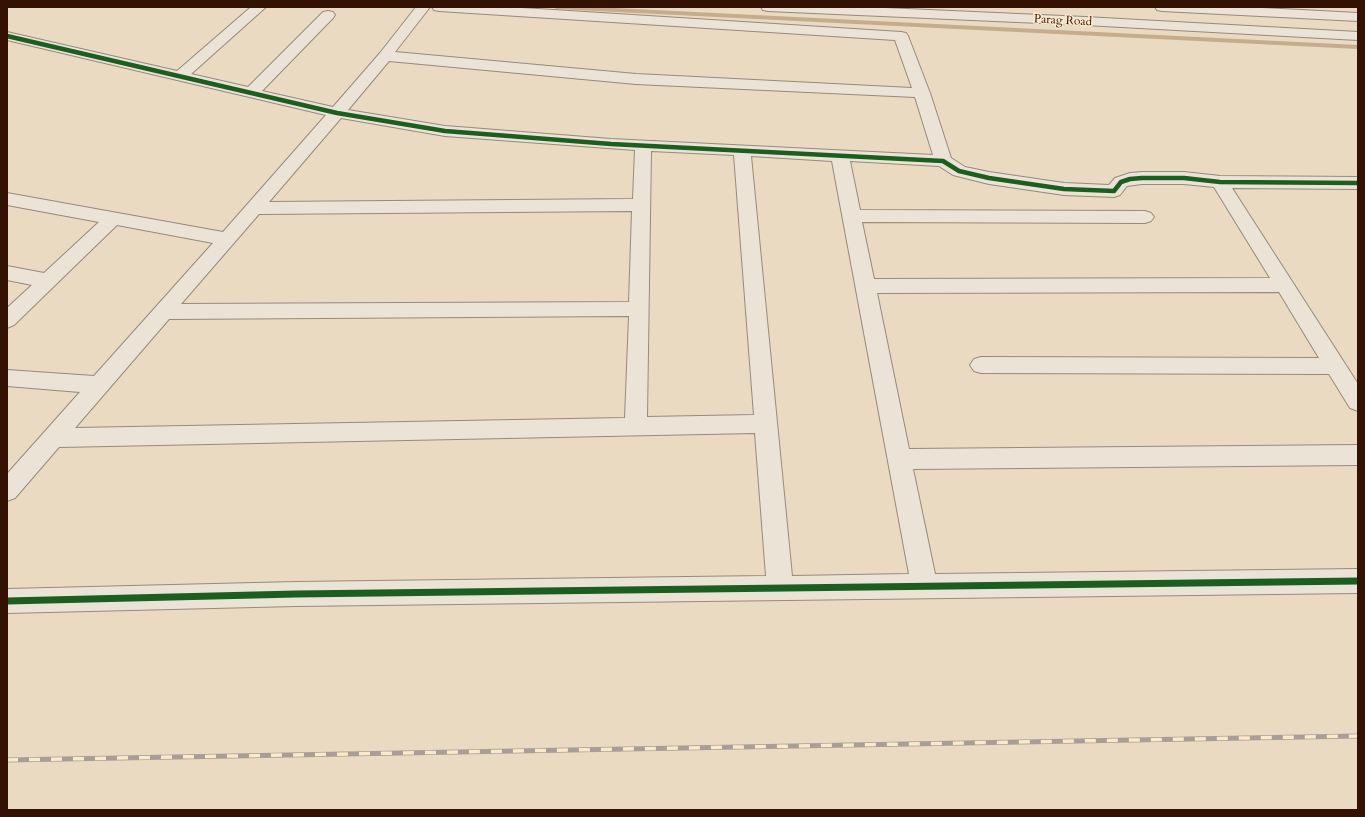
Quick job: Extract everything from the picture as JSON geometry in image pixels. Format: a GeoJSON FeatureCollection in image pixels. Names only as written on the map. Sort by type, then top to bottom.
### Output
{"type":"FeatureCollection","features":[{"type":"Feature","properties":{"kind":"street"},"geometry":{"type":"LineString","coordinates":[[180,76],[259,7]]}},
{"type":"Feature","properties":{"kind":"street"},"geometry":{"type":"LineString","coordinates":[[7,491],[337,113],[385,56],[423,7]]}},
{"type":"Feature","properties":{"kind":"street"},"geometry":{"type":"LineString","coordinates":[[439,7],[494,9],[901,36],[922,93],[943,161]]}},
{"type":"Feature","properties":{"kind":"street","name":"Parag Road"},"geometry":{"type":"LineString","coordinates":[[768,7],[1358,36]]}},
{"type":"Feature","properties":{"kind":"street"},"geometry":{"type":"LineString","coordinates":[[1162,7],[1358,17]]}},
{"type":"Feature","properties":{"kind":"street"},"geometry":{"type":"LineString","coordinates":[[779,8],[779,29]]}},
{"type":"Feature","properties":{"kind":"street"},"geometry":{"type":"LineString","coordinates":[[252,92],[328,15]]}},
{"type":"Feature","properties":{"kind":"street"},"geometry":{"type":"LineString","coordinates":[[7,36],[337,113],[445,131],[643,146],[943,161],[959,171],[989,178],[1064,189],[1114,191],[1121,182],[1130,179],[1142,178],[1184,178],[1220,182],[1358,183]]}},
{"type":"Feature","properties":{"kind":"street"},"geometry":{"type":"LineString","coordinates":[[385,56],[636,79],[922,93]]}},
{"type":"Feature","properties":{"kind":"street"},"geometry":{"type":"LineString","coordinates":[[636,426],[643,146]]}},
{"type":"Feature","properties":{"kind":"street"},"geometry":{"type":"LineString","coordinates":[[742,151],[780,587]]}},
{"type":"Feature","properties":{"kind":"street"},"geometry":{"type":"LineString","coordinates":[[840,156],[924,586]]}},
{"type":"Feature","properties":{"kind":"street"},"geometry":{"type":"LineString","coordinates":[[1220,182],[1358,402]]}},
{"type":"Feature","properties":{"kind":"street"},"geometry":{"type":"LineString","coordinates":[[7,199],[227,239]]}},
{"type":"Feature","properties":{"kind":"street"},"geometry":{"type":"LineString","coordinates":[[254,208],[642,205]]}},
{"type":"Feature","properties":{"kind":"street"},"geometry":{"type":"LineString","coordinates":[[852,216],[1145,217]]}},
{"type":"Feature","properties":{"kind":"street"},"geometry":{"type":"LineString","coordinates":[[7,320],[114,218]]}},
{"type":"Feature","properties":{"kind":"street"},"geometry":{"type":"LineString","coordinates":[[7,273],[48,281]]}},
{"type":"Feature","properties":{"kind":"street"},"geometry":{"type":"LineString","coordinates":[[865,286],[1284,284]]}},
{"type":"Feature","properties":{"kind":"street"},"geometry":{"type":"LineString","coordinates":[[163,312],[639,309]]}},
{"type":"Feature","properties":{"kind":"street"},"geometry":{"type":"LineString","coordinates":[[981,366],[1336,366]]}},
{"type":"Feature","properties":{"kind":"street"},"geometry":{"type":"LineString","coordinates":[[7,378],[100,385]]}},
{"type":"Feature","properties":{"kind":"street"},"geometry":{"type":"LineString","coordinates":[[54,438],[766,424]]}},
{"type":"Feature","properties":{"kind":"street"},"geometry":{"type":"LineString","coordinates":[[899,460],[1358,455]]}},
{"type":"Feature","properties":{"kind":"street"},"geometry":{"type":"LineString","coordinates":[[7,601],[296,594],[1358,581]]}},
{"type":"Feature","properties":{"kind":"waterway"},"geometry":{"type":"LineString","coordinates":[[556,7],[1358,47]]}},
{"type":"Feature","properties":{"kind":"railway"},"geometry":{"type":"LineString","coordinates":[[7,760],[1358,736]]}},
{"type":"Feature","properties":{"kind":"cycle path"},"geometry":{"type":"LineString","coordinates":[[7,36],[337,113],[445,131],[611,144],[943,161],[959,171],[989,178],[1064,189],[1114,191],[1121,182],[1130,179],[1142,178],[1184,178],[1220,182],[1358,183]]}},
{"type":"Feature","properties":{"kind":"cycle path"},"geometry":{"type":"LineString","coordinates":[[7,601],[296,594],[1358,581]]}}]}
